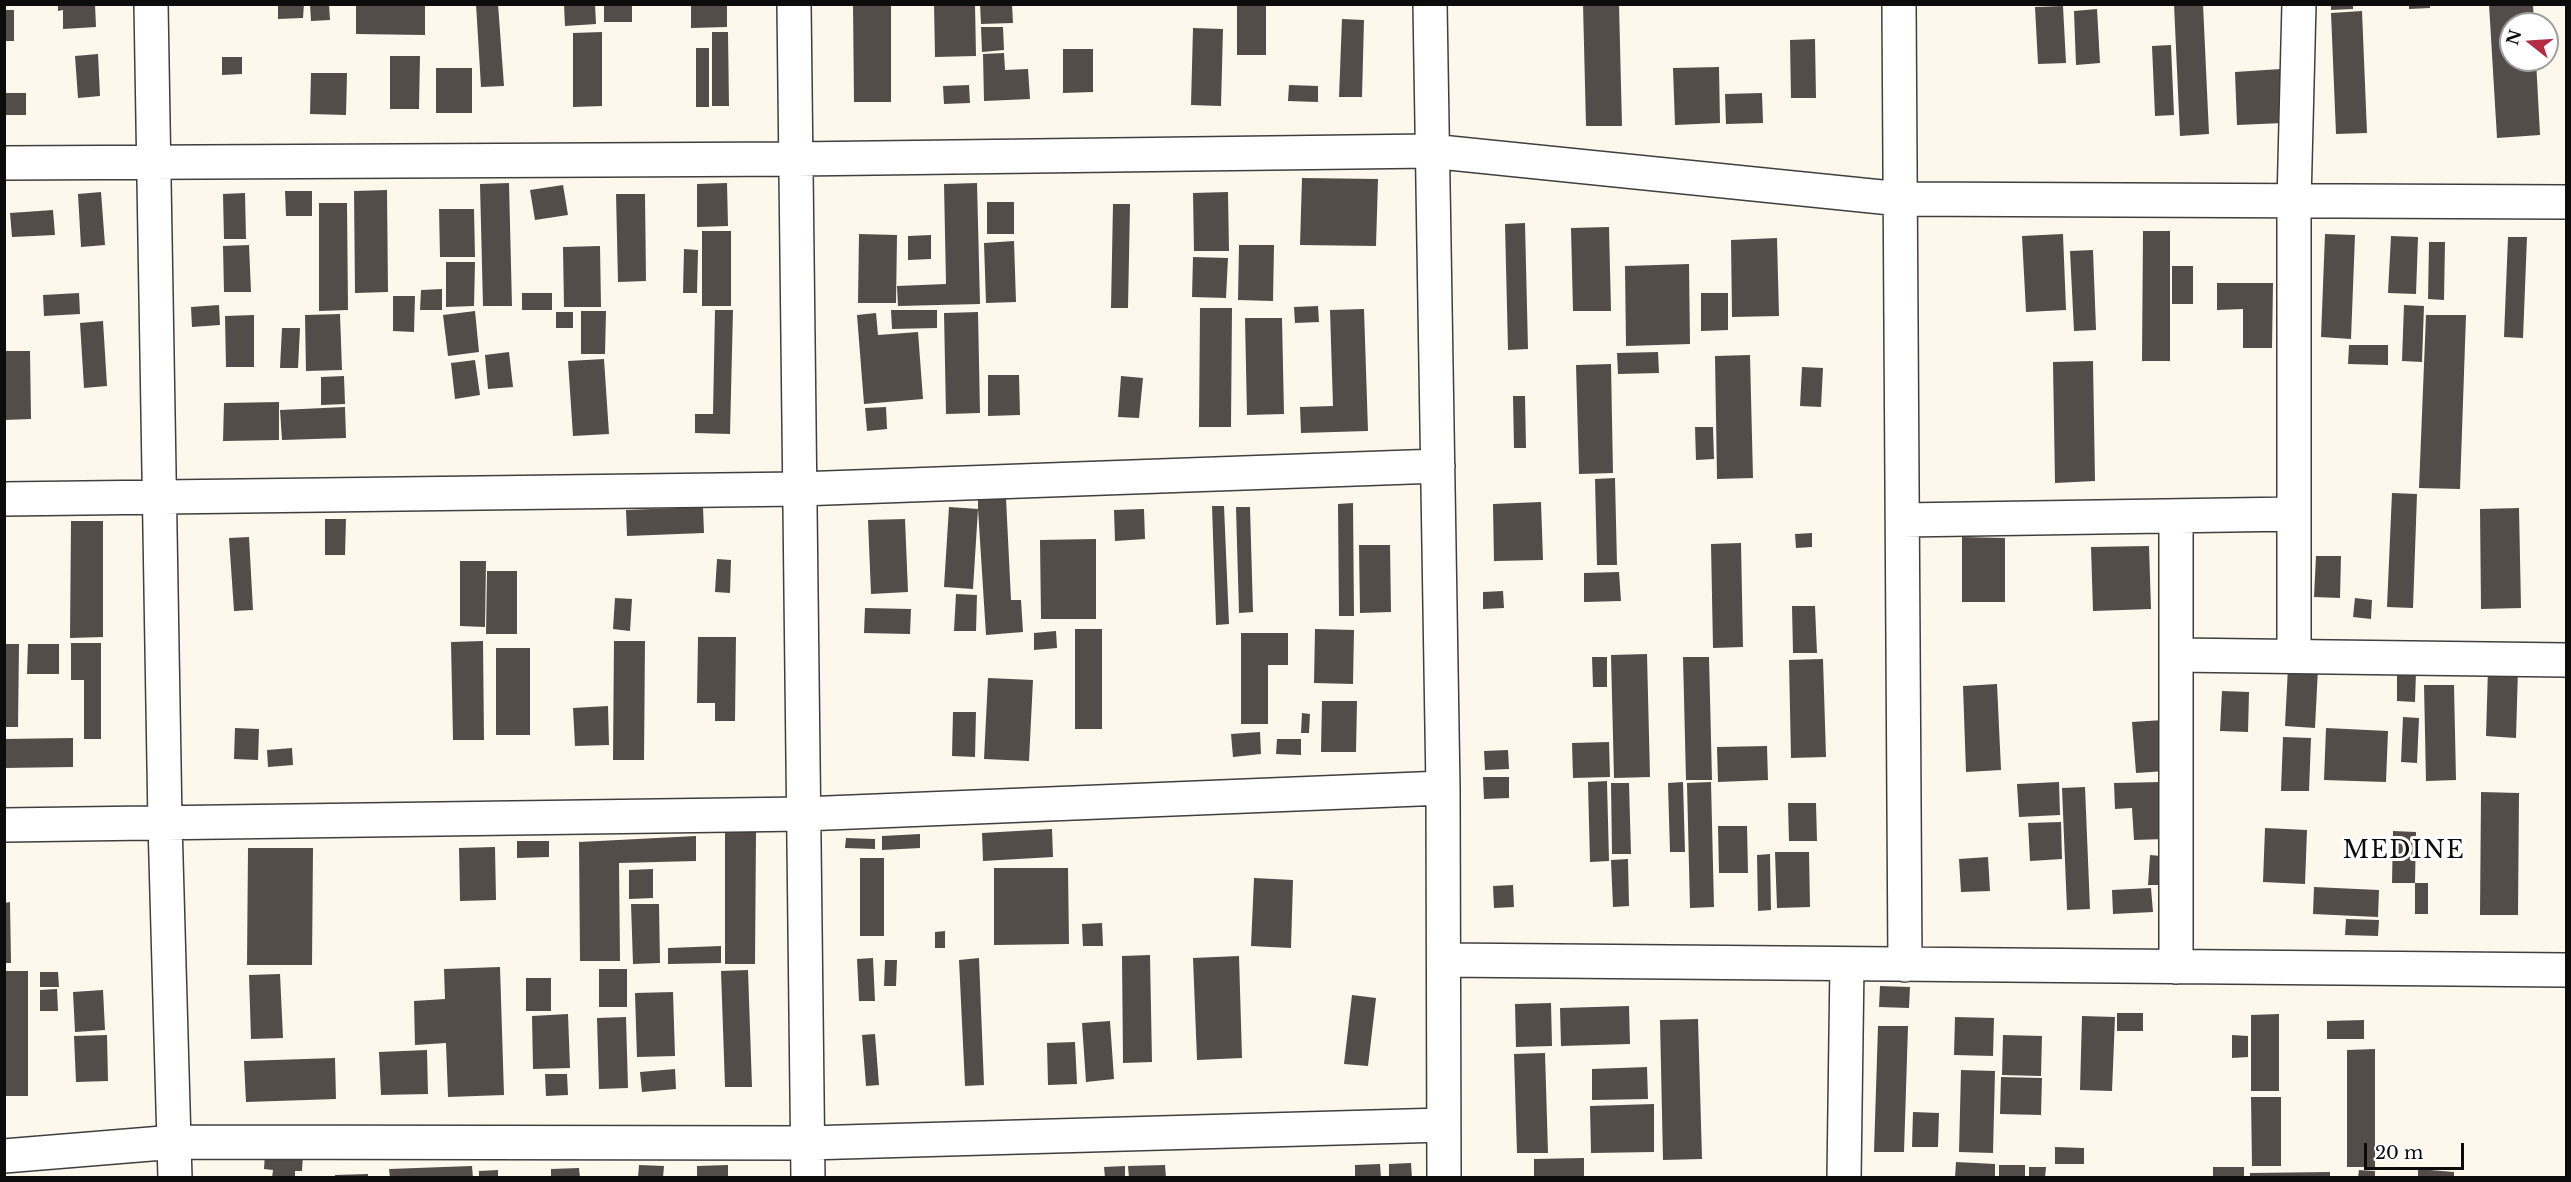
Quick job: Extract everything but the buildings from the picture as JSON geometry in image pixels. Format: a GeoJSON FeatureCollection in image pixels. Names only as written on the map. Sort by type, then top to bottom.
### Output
{"type":"FeatureCollection","features":[{"type":"Feature","properties":{"kind":"street"},"geometry":{"type":"LineString","coordinates":[[151,4],[165,823],[175,1178]]}},
{"type":"Feature","properties":{"kind":"street"},"geometry":{"type":"LineString","coordinates":[[794,4],[808,1178]]}},
{"type":"Feature","properties":{"kind":"street"},"geometry":{"type":"LineString","coordinates":[[1430,4],[1430,151],[1443,788],[1444,1178]]}},
{"type":"Feature","properties":{"kind":"street"},"geometry":{"type":"LineString","coordinates":[[1899,4],[1905,964]]}},
{"type":"Feature","properties":{"kind":"street"},"geometry":{"type":"LineString","coordinates":[[2294,656],[2294,202],[2299,4]]}},
{"type":"Feature","properties":{"kind":"street"},"geometry":{"type":"LineString","coordinates":[[4,163],[154,160],[796,159],[1430,151],[1901,199],[2566,202]]}},
{"type":"Feature","properties":{"kind":"street"},"geometry":{"type":"LineString","coordinates":[[4,499],[799,489],[1438,466]]}},
{"type":"Feature","properties":{"kind":"street"},"geometry":{"type":"LineString","coordinates":[[1903,520],[2294,514]]}},
{"type":"Feature","properties":{"kind":"street"},"geometry":{"type":"LineString","coordinates":[[2176,516],[2176,967]]}},
{"type":"Feature","properties":{"kind":"street"},"geometry":{"type":"LineString","coordinates":[[2176,655],[2566,660]]}},
{"type":"Feature","properties":{"kind":"street"},"geometry":{"type":"LineString","coordinates":[[4,825],[803,814],[1443,788]]}},
{"type":"Feature","properties":{"kind":"street"},"geometry":{"type":"LineString","coordinates":[[1445,960],[2566,970]]}},
{"type":"Feature","properties":{"kind":"street"},"geometry":{"type":"LineString","coordinates":[[1844,1178],[1847,964]]}},
{"type":"Feature","properties":{"kind":"street"},"geometry":{"type":"LineString","coordinates":[[4,1156],[175,1142],[807,1143],[1443,1125]]}},
{"type":"Feature","properties":{"kind":"district","name":"MEDINE"},"geometry":{"type":"Point","coordinates":[2404,851]}}]}
